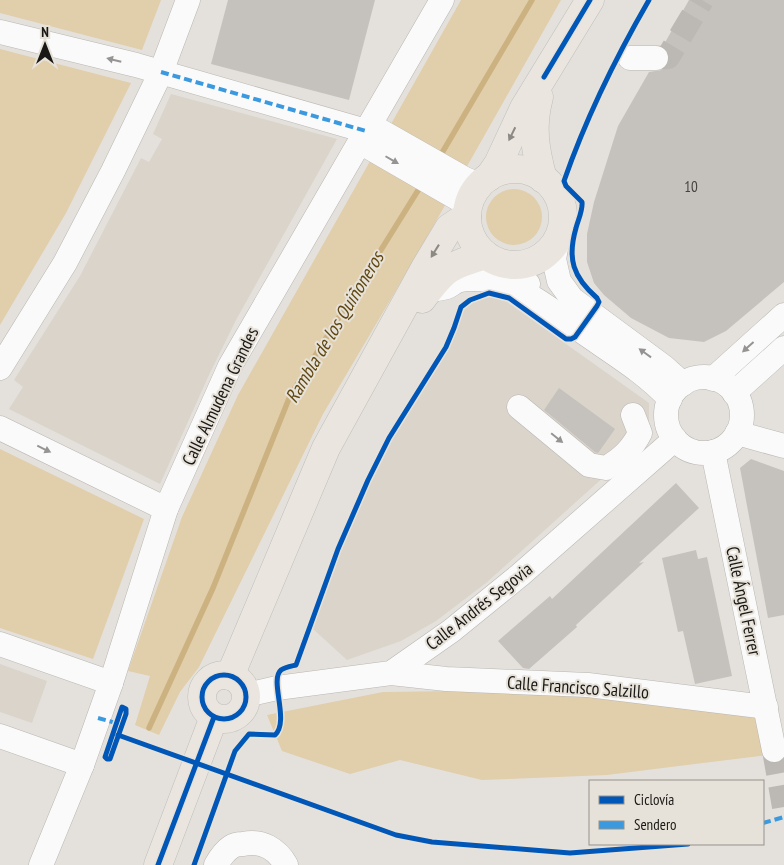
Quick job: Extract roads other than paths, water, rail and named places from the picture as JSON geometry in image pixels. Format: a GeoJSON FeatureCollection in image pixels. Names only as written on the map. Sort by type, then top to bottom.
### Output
{"type":"FeatureCollection","features":[{"type":"Feature","properties":{"kind":"main road"},"geometry":{"type":"LineString","coordinates":[[491,258],[472,239],[469,231],[477,195],[498,164],[524,108],[590,0]]}},
{"type":"Feature","properties":{"kind":"main road"},"geometry":{"type":"LineString","coordinates":[[543,178],[534,139],[535,114],[544,77]]}},
{"type":"Feature","properties":{"kind":"main road"},"geometry":{"type":"LineString","coordinates":[[238,686],[223,675],[212,678],[202,691],[203,706],[207,712],[214,718],[225,720],[237,716],[244,707],[238,686],[326,448],[416,283],[449,228],[477,195],[502,171],[516,170],[543,178],[553,188],[562,208],[562,224],[558,238],[550,250],[533,261],[517,265],[491,258],[454,265],[444,271],[374,362]]}},
{"type":"Feature","properties":{"kind":"main road"},"geometry":{"type":"LineString","coordinates":[[158,865],[214,718]]}},
{"type":"Feature","properties":{"kind":"street"},"geometry":{"type":"LineString","coordinates":[[0,368],[65,263],[113,171],[161,72],[188,0]]}},
{"type":"Feature","properties":{"kind":"street","name":"Calle Almudena Grandes"},"geometry":{"type":"LineString","coordinates":[[41,865],[82,765],[111,683],[166,509],[230,366],[442,0]]}},
{"type":"Feature","properties":{"kind":"street"},"geometry":{"type":"LineString","coordinates":[[0,32],[161,72],[365,133],[435,174],[465,180],[477,195]]}},
{"type":"Feature","properties":{"kind":"street"},"geometry":{"type":"LineString","coordinates":[[630,58],[656,58]]}},
{"type":"Feature","properties":{"kind":"street"},"geometry":{"type":"LineString","coordinates":[[558,238],[554,259],[559,280],[572,299],[664,367],[677,392]]}},
{"type":"Feature","properties":{"kind":"street"},"geometry":{"type":"LineString","coordinates":[[491,258],[553,302],[557,312]]}},
{"type":"Feature","properties":{"kind":"street"},"geometry":{"type":"LineString","coordinates":[[428,290],[446,287],[458,281],[474,279],[506,284],[557,312],[655,382],[677,392]]}},
{"type":"Feature","properties":{"kind":"street"},"geometry":{"type":"LineString","coordinates":[[712,379],[784,315]]}},
{"type":"Feature","properties":{"kind":"street"},"geometry":{"type":"LineString","coordinates":[[734,393],[784,348]]}},
{"type":"Feature","properties":{"kind":"street"},"geometry":{"type":"LineString","coordinates":[[696,379],[712,379],[724,384],[734,393],[740,404],[742,415],[737,433],[728,444],[713,452],[692,451],[685,448],[675,439],[669,430],[666,419],[667,409],[677,392],[696,379]]}},
{"type":"Feature","properties":{"kind":"street"},"geometry":{"type":"LineString","coordinates":[[519,407],[589,465],[606,468],[619,461],[633,447],[640,433],[633,415]]}},
{"type":"Feature","properties":{"kind":"street"},"geometry":{"type":"LineString","coordinates":[[0,428],[166,509]]}},
{"type":"Feature","properties":{"kind":"street"},"geometry":{"type":"LineString","coordinates":[[737,433],[784,446]]}},
{"type":"Feature","properties":{"kind":"street","name":"Calle Andrés Segovia"},"geometry":{"type":"LineString","coordinates":[[238,686],[277,688],[391,673],[451,631],[520,575],[675,439]]}},
{"type":"Feature","properties":{"kind":"street","name":"Calle Ángel Ferrer"},"geometry":{"type":"LineString","coordinates":[[713,452],[774,750]]}},
{"type":"Feature","properties":{"kind":"street"},"geometry":{"type":"LineString","coordinates":[[0,644],[111,683]]}},
{"type":"Feature","properties":{"kind":"street","name":"Calle Francisco Salzillo"},"geometry":{"type":"LineString","coordinates":[[391,673],[446,679],[588,685],[766,707]]}},
{"type":"Feature","properties":{"kind":"street"},"geometry":{"type":"LineString","coordinates":[[0,736],[82,765]]}},
{"type":"Feature","properties":{"kind":"street"},"geometry":{"type":"LineString","coordinates":[[216,865],[232,846],[250,842],[267,846],[282,857],[286,865]]}},
{"type":"Feature","properties":{"kind":"waterway","name":"Rambla de los Quiñoneros"},"geometry":{"type":"LineString","coordinates":[[439,158],[532,0]]}},
{"type":"Feature","properties":{"kind":"waterway","name":"Rambla de los Quiñoneros"},"geometry":{"type":"LineString","coordinates":[[149,728],[213,588],[290,396],[422,184]]}},
{"type":"Feature","properties":{"kind":"tunnel"},"geometry":{"type":"LineString","coordinates":[[656,58],[668,57],[702,0]]}},
{"type":"Feature","properties":{"kind":"tunnel"},"geometry":{"type":"LineString","coordinates":[[774,750],[784,807]]}}]}
